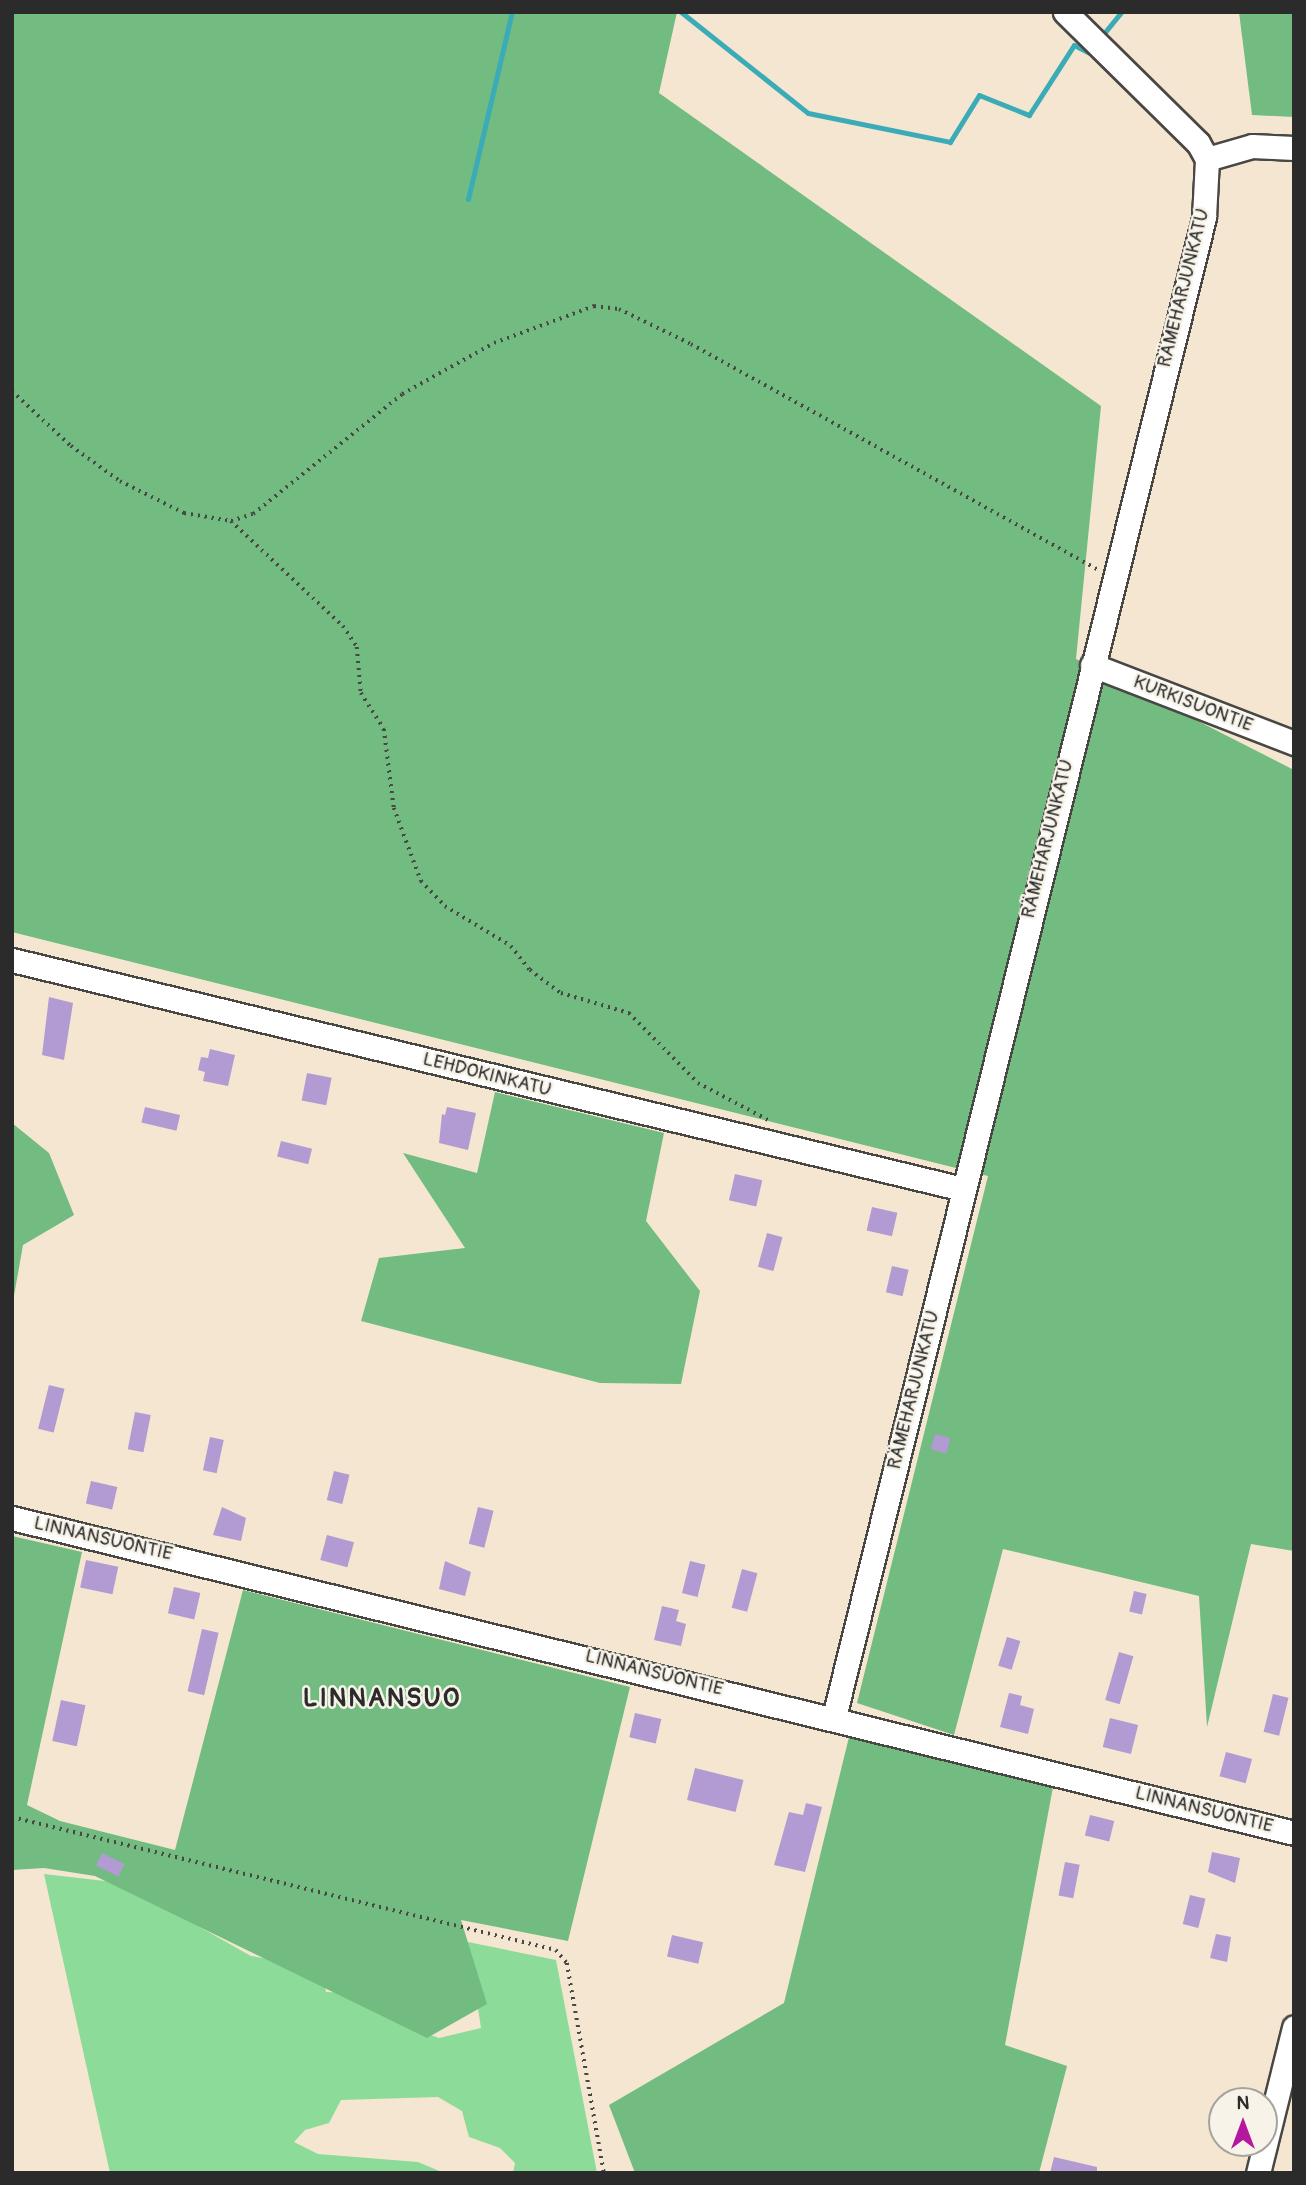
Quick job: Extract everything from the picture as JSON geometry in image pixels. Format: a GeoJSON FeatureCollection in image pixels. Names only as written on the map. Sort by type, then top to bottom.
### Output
{"type":"FeatureCollection","features":[{"type":"Feature","properties":{"kind":"street"},"geometry":{"type":"LineString","coordinates":[[1065,12],[1198,143],[1207,159],[1252,146],[1294,148]]}},
{"type":"Feature","properties":{"kind":"street","name":"RÄMEHARJUNKATU"},"geometry":{"type":"LineString","coordinates":[[834,1717],[1204,217],[1207,159]]}},
{"type":"Feature","properties":{"kind":"street","name":"KURKISUONTIE"},"geometry":{"type":"LineString","coordinates":[[1092,666],[1294,743]]}},
{"type":"Feature","properties":{"kind":"street","name":"LEHDOKINKATU"},"geometry":{"type":"LineString","coordinates":[[12,960],[963,1189]]}},
{"type":"Feature","properties":{"kind":"street","name":"LINNANSUONTIE"},"geometry":{"type":"LineString","coordinates":[[12,1518],[834,1717],[1294,1832]]}},
{"type":"Feature","properties":{"kind":"street"},"geometry":{"type":"LineString","coordinates":[[1258,2173],[1294,2027]]}},
{"type":"Feature","properties":{"kind":"path"},"geometry":{"type":"LineString","coordinates":[[12,391],[71,446],[120,481],[184,513],[231,521],[253,514],[402,394],[494,343],[594,306],[619,309],[691,344],[1010,524],[1113,578]]}},
{"type":"Feature","properties":{"kind":"path"},"geometry":{"type":"LineString","coordinates":[[231,521],[343,626],[357,648],[361,693],[384,729],[394,808],[421,881],[445,906],[511,947],[530,970],[561,993],[629,1013],[655,1035],[686,1074],[770,1122],[774,1144]]}},
{"type":"Feature","properties":{"kind":"path"},"geometry":{"type":"LineString","coordinates":[[12,1817],[556,1950],[567,1963],[604,2173]]}},
{"type":"Feature","properties":{"kind":"green space"},"geometry":{"type":"Polygon","coordinates":[[[12,12],[677,12],[659,93],[1101,406],[1076,659],[1294,770],[1294,1551],[1251,1544],[1207,1727],[1199,1596],[1003,1549],[954,1735],[857,1703],[988,1176],[12,932],[12,12]]]}},
{"type":"Feature","properties":{"kind":"green space"},"geometry":{"type":"Polygon","coordinates":[[[1239,12],[1294,12],[1294,117],[1252,115],[1239,12]]]}},
{"type":"Feature","properties":{"kind":"green space"},"geometry":{"type":"Polygon","coordinates":[[[495,1092],[664,1133],[646,1221],[700,1291],[681,1384],[600,1383],[361,1321],[379,1258],[465,1248],[403,1153],[477,1173],[495,1092]]]}},
{"type":"Feature","properties":{"kind":"green space"},"geometry":{"type":"Polygon","coordinates":[[[12,1123],[49,1153],[74,1215],[23,1245],[12,1307],[12,1123]]]}},
{"type":"Feature","properties":{"kind":"green space"},"geometry":{"type":"Polygon","coordinates":[[[12,1536],[82,1552],[27,1805],[60,1821],[175,1850],[243,1590],[630,1687],[568,1941],[461,1920],[487,2004],[427,2038],[95,1876],[44,1868],[12,1870],[12,1536]]]}},
{"type":"Feature","properties":{"kind":"green space"},"geometry":{"type":"Polygon","coordinates":[[[849,1737],[1053,1787],[1005,2045],[1067,2066],[1039,2173],[635,2173],[609,2105],[784,2003],[849,1737]]]}},
{"type":"Feature","properties":{"kind":"green space"},"geometry":{"type":"Polygon","coordinates":[[[44,1874],[122,1883],[251,1956],[280,1961],[313,1901],[326,1992],[359,1993],[400,2024],[439,2038],[481,2028],[468,1942],[556,1960],[597,2173],[513,2173],[515,2163],[500,2148],[469,2137],[462,2111],[438,2097],[341,2100],[329,2123],[305,2130],[294,2142],[318,2154],[418,2162],[444,2173],[110,2173],[44,1874]]]}},
{"type":"Feature","properties":{"kind":"building"},"geometry":{"type":"Polygon","coordinates":[[[49,997],[73,1003],[64,1060],[42,1055],[49,997]]]}},
{"type":"Feature","properties":{"kind":"building"},"geometry":{"type":"Polygon","coordinates":[[[210,1049],[235,1055],[228,1086],[203,1081],[205,1072],[198,1070],[201,1057],[208,1058],[210,1049]]]}},
{"type":"Feature","properties":{"kind":"building"},"geometry":{"type":"Polygon","coordinates":[[[307,1073],[332,1078],[326,1105],[302,1100],[307,1073]]]}},
{"type":"Feature","properties":{"kind":"building"},"geometry":{"type":"Polygon","coordinates":[[[145,1107],[180,1115],[176,1131],[141,1123],[145,1107]]]}},
{"type":"Feature","properties":{"kind":"building"},"geometry":{"type":"Polygon","coordinates":[[[447,1107],[476,1113],[468,1150],[439,1143],[442,1114],[445,1115],[447,1107]]]}},
{"type":"Feature","properties":{"kind":"building"},"geometry":{"type":"Polygon","coordinates":[[[281,1141],[312,1149],[308,1164],[277,1157],[281,1141]]]}},
{"type":"Feature","properties":{"kind":"building"},"geometry":{"type":"Polygon","coordinates":[[[735,1174],[762,1180],[756,1207],[729,1200],[735,1174]]]}},
{"type":"Feature","properties":{"kind":"building"},"geometry":{"type":"Polygon","coordinates":[[[872,1207],[897,1213],[892,1236],[867,1230],[872,1207]]]}},
{"type":"Feature","properties":{"kind":"building"},"geometry":{"type":"Polygon","coordinates":[[[767,1233],[782,1237],[773,1271],[758,1267],[767,1233]]]}},
{"type":"Feature","properties":{"kind":"building"},"geometry":{"type":"Polygon","coordinates":[[[892,1266],[909,1270],[902,1296],[886,1292],[892,1266]]]}},
{"type":"Feature","properties":{"kind":"building"},"geometry":{"type":"Polygon","coordinates":[[[49,1385],[65,1389],[54,1433],[38,1429],[49,1385]]]}},
{"type":"Feature","properties":{"kind":"building"},"geometry":{"type":"Polygon","coordinates":[[[135,1412],[151,1415],[143,1452],[128,1449],[135,1412]]]}},
{"type":"Feature","properties":{"kind":"building"},"geometry":{"type":"Polygon","coordinates":[[[935,1434],[950,1438],[946,1454],[931,1449],[935,1434]]]}},
{"type":"Feature","properties":{"kind":"building"},"geometry":{"type":"Polygon","coordinates":[[[210,1437],[224,1440],[217,1473],[203,1470],[210,1437]]]}},
{"type":"Feature","properties":{"kind":"building"},"geometry":{"type":"Polygon","coordinates":[[[334,1471],[350,1475],[342,1504],[327,1500],[334,1471]]]}},
{"type":"Feature","properties":{"kind":"building"},"geometry":{"type":"Polygon","coordinates":[[[91,1481],[117,1487],[112,1509],[86,1503],[91,1481]]]}},
{"type":"Feature","properties":{"kind":"building"},"geometry":{"type":"Polygon","coordinates":[[[222,1507],[246,1518],[241,1541],[213,1535],[222,1507]]]}},
{"type":"Feature","properties":{"kind":"building"},"geometry":{"type":"Polygon","coordinates":[[[478,1507],[494,1511],[484,1548],[469,1544],[478,1507]]]}},
{"type":"Feature","properties":{"kind":"building"},"geometry":{"type":"Polygon","coordinates":[[[327,1535],[354,1542],[347,1567],[320,1560],[327,1535]]]}},
{"type":"Feature","properties":{"kind":"building"},"geometry":{"type":"Polygon","coordinates":[[[86,1560],[118,1567],[112,1594],[80,1587],[86,1560]]]}},
{"type":"Feature","properties":{"kind":"building"},"geometry":{"type":"Polygon","coordinates":[[[445,1561],[471,1572],[465,1596],[439,1589],[445,1561]]]}},
{"type":"Feature","properties":{"kind":"building"},"geometry":{"type":"Polygon","coordinates":[[[690,1561],[706,1565],[698,1597],[682,1593],[690,1561]]]}},
{"type":"Feature","properties":{"kind":"building"},"geometry":{"type":"Polygon","coordinates":[[[742,1569],[757,1573],[747,1612],[732,1608],[742,1569]]]}},
{"type":"Feature","properties":{"kind":"building"},"geometry":{"type":"Polygon","coordinates":[[[174,1587],[200,1593],[194,1619],[168,1613],[174,1587]]]}},
{"type":"Feature","properties":{"kind":"building"},"geometry":{"type":"Polygon","coordinates":[[[1134,1591],[1147,1594],[1142,1614],[1129,1611],[1134,1591]]]}},
{"type":"Feature","properties":{"kind":"building"},"geometry":{"type":"Polygon","coordinates":[[[662,1606],[679,1610],[676,1621],[686,1624],[681,1646],[654,1640],[662,1606]]]}},
{"type":"Feature","properties":{"kind":"building"},"geometry":{"type":"Polygon","coordinates":[[[202,1629],[219,1633],[204,1695],[188,1691],[202,1629]]]}},
{"type":"Feature","properties":{"kind":"building"},"geometry":{"type":"Polygon","coordinates":[[[1007,1637],[1020,1641],[1012,1670],[998,1666],[1007,1637]]]}},
{"type":"Feature","properties":{"kind":"building"},"geometry":{"type":"Polygon","coordinates":[[[1119,1652],[1133,1656],[1120,1704],[1105,1700],[1119,1652]]]}},
{"type":"Feature","properties":{"kind":"building"},"geometry":{"type":"Polygon","coordinates":[[[1009,1693],[1022,1696],[1020,1705],[1034,1709],[1028,1734],[1000,1727],[1009,1693]]]}},
{"type":"Feature","properties":{"kind":"building"},"geometry":{"type":"Polygon","coordinates":[[[1273,1694],[1289,1698],[1279,1736],[1264,1732],[1273,1694]]]}},
{"type":"Feature","properties":{"kind":"building"},"geometry":{"type":"Polygon","coordinates":[[[61,1700],[85,1705],[77,1746],[52,1741],[61,1700]]]}},
{"type":"Feature","properties":{"kind":"building"},"geometry":{"type":"Polygon","coordinates":[[[635,1713],[661,1719],[656,1743],[629,1737],[635,1713]]]}},
{"type":"Feature","properties":{"kind":"building"},"geometry":{"type":"Polygon","coordinates":[[[1110,1718],[1138,1725],[1131,1754],[1103,1747],[1110,1718]]]}},
{"type":"Feature","properties":{"kind":"building"},"geometry":{"type":"Polygon","coordinates":[[[1226,1752],[1252,1759],[1246,1783],[1220,1776],[1226,1752]]]}},
{"type":"Feature","properties":{"kind":"building"},"geometry":{"type":"Polygon","coordinates":[[[695,1768],[744,1780],[736,1812],[687,1800],[695,1768]]]}},
{"type":"Feature","properties":{"kind":"building"},"geometry":{"type":"Polygon","coordinates":[[[806,1803],[822,1807],[805,1872],[774,1865],[789,1812],[803,1815],[806,1803]]]}},
{"type":"Feature","properties":{"kind":"building"},"geometry":{"type":"Polygon","coordinates":[[[1090,1815],[1114,1821],[1109,1841],[1085,1835],[1090,1815]]]}},
{"type":"Feature","properties":{"kind":"building"},"geometry":{"type":"Polygon","coordinates":[[[1212,1852],[1240,1858],[1235,1883],[1208,1872],[1212,1852]]]}},
{"type":"Feature","properties":{"kind":"building"},"geometry":{"type":"Polygon","coordinates":[[[102,1853],[124,1864],[118,1877],[96,1866],[102,1853]]]}},
{"type":"Feature","properties":{"kind":"building"},"geometry":{"type":"Polygon","coordinates":[[[1065,1862],[1080,1865],[1073,1898],[1059,1895],[1065,1862]]]}},
{"type":"Feature","properties":{"kind":"building"},"geometry":{"type":"Polygon","coordinates":[[[1190,1895],[1206,1899],[1198,1928],[1183,1924],[1190,1895]]]}},
{"type":"Feature","properties":{"kind":"building"},"geometry":{"type":"Polygon","coordinates":[[[1216,1934],[1231,1937],[1227,1962],[1210,1958],[1216,1934]]]}},
{"type":"Feature","properties":{"kind":"building"},"geometry":{"type":"Polygon","coordinates":[[[672,1935],[703,1942],[698,1964],[667,1956],[672,1935]]]}},
{"type":"Feature","properties":{"kind":"building"},"geometry":{"type":"Polygon","coordinates":[[[1054,2157],[1097,2167],[1097,2173],[1050,2173],[1054,2157]]]}},
{"type":"Feature","properties":{"kind":"waterway"},"geometry":{"type":"LineString","coordinates":[[468,199],[512,12]]}},
{"type":"Feature","properties":{"kind":"waterway"},"geometry":{"type":"LineString","coordinates":[[681,12],[808,113],[950,142],[979,95],[1029,115],[1074,45],[1088,52],[1092,47]]}},
{"type":"Feature","properties":{"kind":"waterway"},"geometry":{"type":"LineString","coordinates":[[1101,37],[1121,12]]}},
{"type":"Feature","properties":{"kind":"district","name":"LINNANSUO"},"geometry":{"type":"Point","coordinates":[382,1699]}}]}
